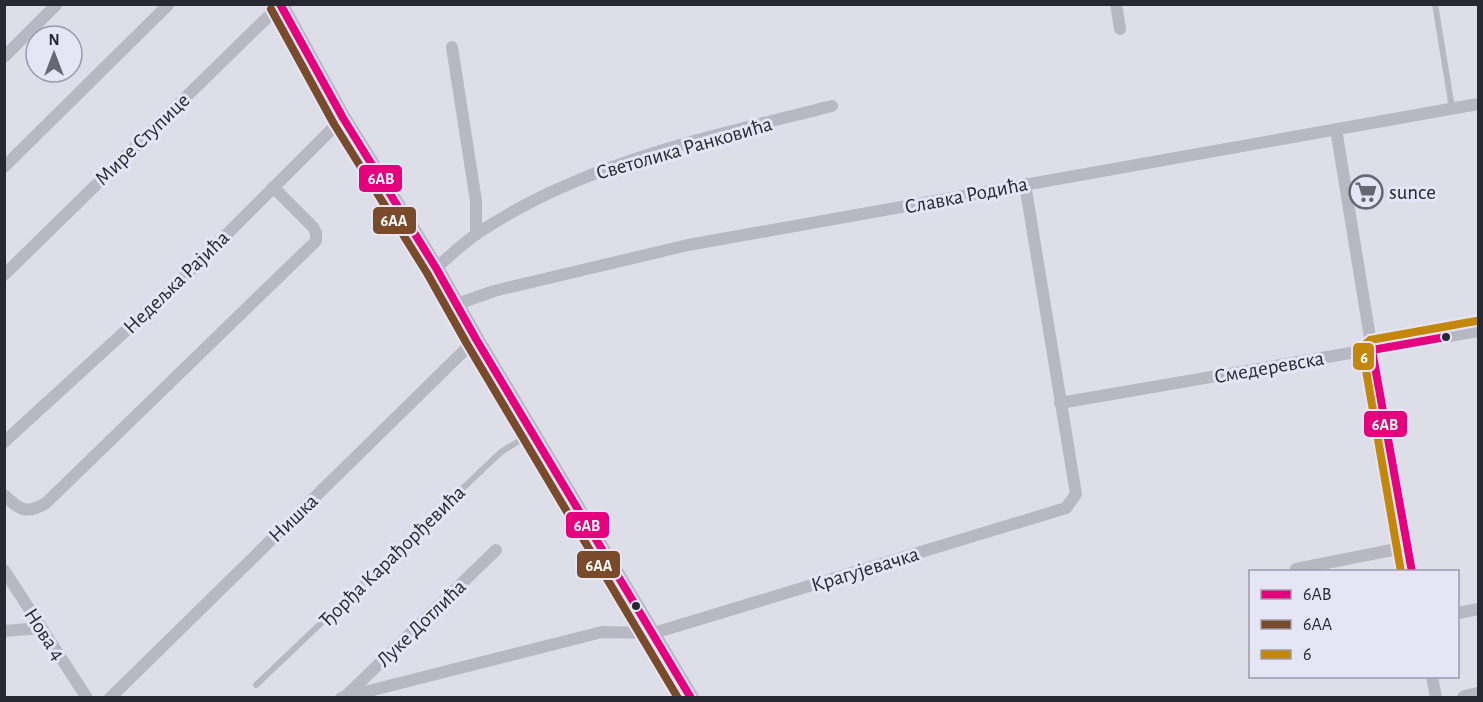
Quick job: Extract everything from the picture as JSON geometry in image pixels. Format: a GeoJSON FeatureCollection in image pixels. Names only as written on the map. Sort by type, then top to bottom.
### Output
{"type":"FeatureCollection","features":[{"type":"Feature","properties":{"kind":"street"},"geometry":{"type":"LineString","coordinates":[[4,57],[57,4]]}},
{"type":"Feature","properties":{"kind":"street"},"geometry":{"type":"LineString","coordinates":[[4,167],[170,4]]}},
{"type":"Feature","properties":{"kind":"street"},"geometry":{"type":"LineString","coordinates":[[1116,4],[1120,29]]}},
{"type":"Feature","properties":{"kind":"street"},"geometry":{"type":"LineString","coordinates":[[282,7],[343,118],[436,268],[476,339],[691,698]]}},
{"type":"Feature","properties":{"kind":"street","name":"Мире Ступице"},"geometry":{"type":"LineString","coordinates":[[4,274],[282,7]]}},
{"type":"Feature","properties":{"kind":"street"},"geometry":{"type":"LineString","coordinates":[[452,46],[476,201],[476,234]]}},
{"type":"Feature","properties":{"kind":"street","name":"Славка Родића"},"geometry":{"type":"LineString","coordinates":[[457,304],[494,291],[688,245],[1479,104]]}},
{"type":"Feature","properties":{"kind":"street","name":"Светолика Ранковића"},"geometry":{"type":"LineString","coordinates":[[436,268],[476,234],[527,203],[620,163],[832,106]]}},
{"type":"Feature","properties":{"kind":"street","name":"Недељка Рајића"},"geometry":{"type":"LineString","coordinates":[[4,442],[177,284],[343,118]]}},
{"type":"Feature","properties":{"kind":"street"},"geometry":{"type":"LineString","coordinates":[[1336,129],[1372,350],[1412,570]]}},
{"type":"Feature","properties":{"kind":"street","name":"Крагујевачка"},"geometry":{"type":"LineString","coordinates":[[343,697],[602,632],[654,633],[1066,508],[1076,494],[1026,184]]}},
{"type":"Feature","properties":{"kind":"street"},"geometry":{"type":"LineString","coordinates":[[4,495],[24,510],[34,510],[46,503],[316,241],[313,227],[273,188]]}},
{"type":"Feature","properties":{"kind":"street","name":"Смедеревска"},"geometry":{"type":"LineString","coordinates":[[1060,403],[1479,332]]}},
{"type":"Feature","properties":{"kind":"street","name":"Нишка"},"geometry":{"type":"LineString","coordinates":[[110,698],[476,339]]}},
{"type":"Feature","properties":{"kind":"street"},"geometry":{"type":"LineString","coordinates":[[1296,569],[1407,547]]}},
{"type":"Feature","properties":{"kind":"street","name":"Луке Дотлића"},"geometry":{"type":"LineString","coordinates":[[343,697],[496,550]]}},
{"type":"Feature","properties":{"kind":"street","name":"Нова 4"},"geometry":{"type":"LineString","coordinates":[[4,570],[87,698]]}},
{"type":"Feature","properties":{"kind":"street"},"geometry":{"type":"LineString","coordinates":[[1459,613],[1479,609]]}},
{"type":"Feature","properties":{"kind":"street"},"geometry":{"type":"LineString","coordinates":[[4,631],[41,628]]}},
{"type":"Feature","properties":{"kind":"street"},"geometry":{"type":"LineString","coordinates":[[1432,678],[1436,698]]}},
{"type":"Feature","properties":{"kind":"street"},"geometry":{"type":"LineString","coordinates":[[1465,698],[1479,695]]}},
{"type":"Feature","properties":{"kind":"lane"},"geometry":{"type":"LineString","coordinates":[[1435,4],[1453,109]]}},
{"type":"Feature","properties":{"kind":"lane","name":"Ђорђа Карађорђевића"},"geometry":{"type":"LineString","coordinates":[[256,685],[501,452],[532,433]]}},
{"type":"Feature","properties":{"kind":"transit line","name":"6AB"},"geometry":{"type":"LineString","coordinates":[[280,4],[343,118],[436,268],[476,339],[691,698]]}},
{"type":"Feature","properties":{"kind":"transit line","name":"6AA"},"geometry":{"type":"LineString","coordinates":[[271,9],[334,124],[427,273],[678,698]]}},
{"type":"Feature","properties":{"kind":"transit line","name":"6"},"geometry":{"type":"LineString","coordinates":[[1401,570],[1362,347],[1370,340],[1476,321]]}},
{"type":"Feature","properties":{"kind":"transit line","name":"6AB"},"geometry":{"type":"LineString","coordinates":[[1412,570],[1372,350],[1446,337]]}},
{"type":"Feature","properties":{"kind":"place","name":"sunce"},"geometry":{"type":"Point","coordinates":[1366,192]}}]}
